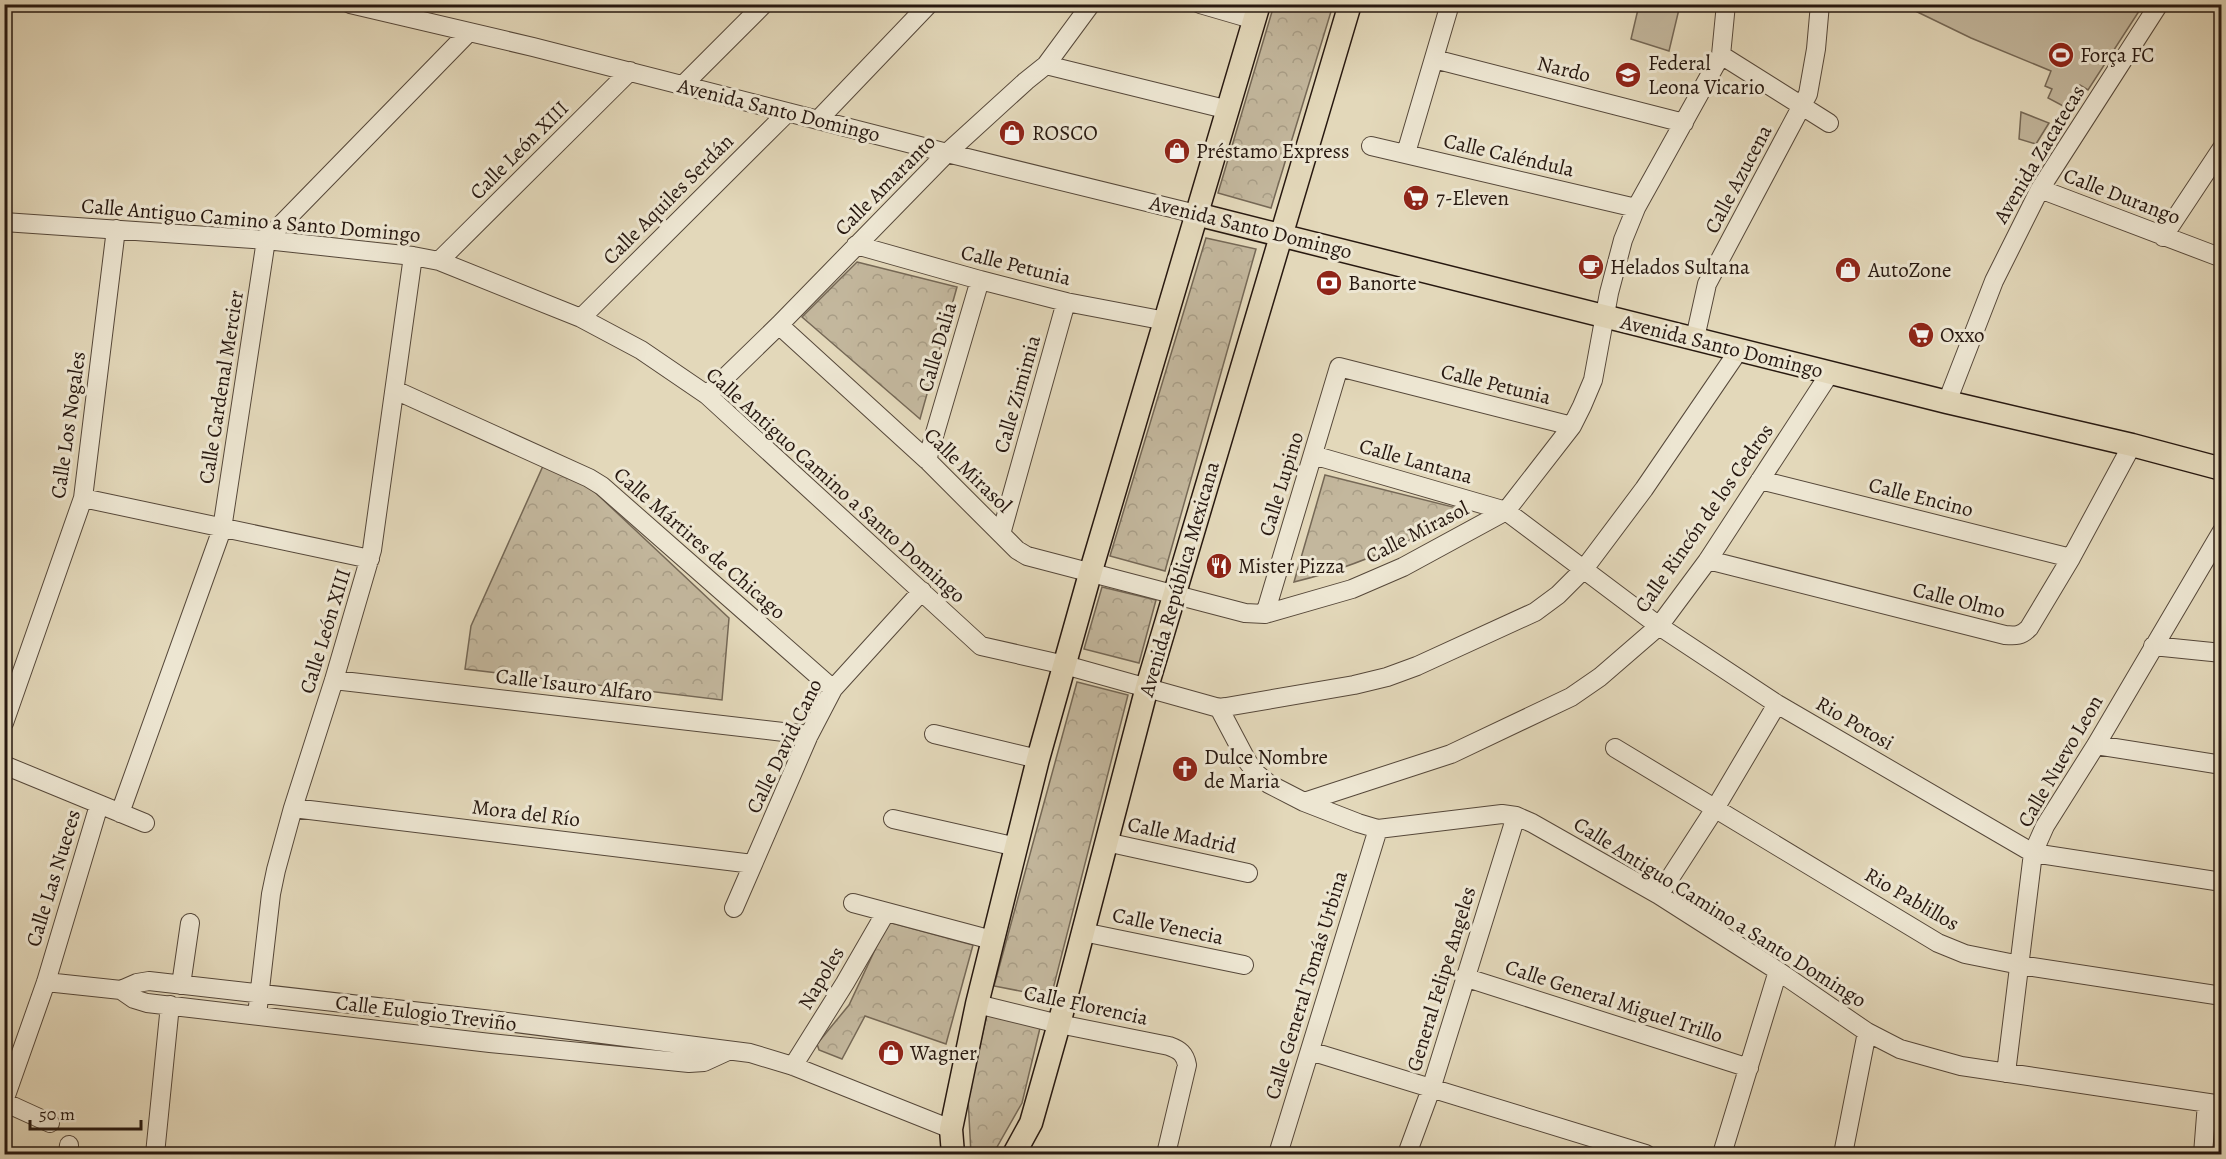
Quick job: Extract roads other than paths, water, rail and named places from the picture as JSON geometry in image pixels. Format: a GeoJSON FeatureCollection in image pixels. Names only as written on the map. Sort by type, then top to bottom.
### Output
{"type":"FeatureCollection","features":[{"type":"Feature","properties":{"kind":"main road","name":"Avenida República Mexicana"},"geometry":{"type":"LineString","coordinates":[[1014,1155],[1031,1123],[1147,687],[1350,4]]}},
{"type":"Feature","properties":{"kind":"main road"},"geometry":{"type":"LineString","coordinates":[[939,1155],[951,1129],[992,940],[1038,759],[1090,574],[1257,12]]}},
{"type":"Feature","properties":{"kind":"main road","name":"Avenida Santo Domingo"},"geometry":{"type":"LineString","coordinates":[[1196,214],[2222,469]]}},
{"type":"Feature","properties":{"kind":"main road"},"geometry":{"type":"LineString","coordinates":[[1030,1155],[1031,1123]]}},
{"type":"Feature","properties":{"kind":"main road"},"geometry":{"type":"LineString","coordinates":[[951,1129],[953,1155]]}},
{"type":"Feature","properties":{"kind":"street","name":"Avenida Santo Domingo"},"geometry":{"type":"LineString","coordinates":[[350,4],[630,71],[947,153],[1196,214]]}},
{"type":"Feature","properties":{"kind":"street"},"geometry":{"type":"LineString","coordinates":[[683,85],[764,4]]}},
{"type":"Feature","properties":{"kind":"street"},"geometry":{"type":"LineString","coordinates":[[819,119],[929,4]]}},
{"type":"Feature","properties":{"kind":"street","name":"Calle Amaranto"},"geometry":{"type":"LineString","coordinates":[[707,395],[779,325],[947,153],[998,105],[1046,65],[1091,4]]}},
{"type":"Feature","properties":{"kind":"street"},"geometry":{"type":"LineString","coordinates":[[1200,4],[1257,12]]}},
{"type":"Feature","properties":{"kind":"street"},"geometry":{"type":"LineString","coordinates":[[1406,153],[1450,4]]}},
{"type":"Feature","properties":{"kind":"street","name":"Calle Mirasol"},"geometry":{"type":"LineString","coordinates":[[779,325],[927,460],[1017,550],[1027,556],[1245,613],[1265,614],[1353,589],[1403,567],[1506,511],[1572,426],[1593,380],[1614,267],[1636,208],[1721,55],[1726,4]]}},
{"type":"Feature","properties":{"kind":"street","name":"Calle Azucena"},"geometry":{"type":"LineString","coordinates":[[1695,338],[1707,284],[1802,107],[1810,84],[1820,4]]}},
{"type":"Feature","properties":{"kind":"street","name":"Avenida Zacatecas"},"geometry":{"type":"LineString","coordinates":[[1947,402],[1994,281],[2040,189],[2159,4]]}},
{"type":"Feature","properties":{"kind":"street"},"geometry":{"type":"LineString","coordinates":[[266,240],[468,33]]}},
{"type":"Feature","properties":{"kind":"street"},"geometry":{"type":"LineString","coordinates":[[1721,55],[1829,123]]}},
{"type":"Feature","properties":{"kind":"street","name":"Nardo"},"geometry":{"type":"LineString","coordinates":[[1434,58],[1684,123]]}},
{"type":"Feature","properties":{"kind":"street"},"geometry":{"type":"LineString","coordinates":[[1046,65],[1228,110]]}},
{"type":"Feature","properties":{"kind":"street","name":"Calle León XIII"},"geometry":{"type":"LineString","coordinates":[[439,261],[630,71]]}},
{"type":"Feature","properties":{"kind":"street","name":"Calle Aquiles Serdán"},"geometry":{"type":"LineString","coordinates":[[581,318],[788,112]]}},
{"type":"Feature","properties":{"kind":"street","name":"Calle Caléndula"},"geometry":{"type":"LineString","coordinates":[[1371,146],[1636,208]]}},
{"type":"Feature","properties":{"kind":"street"},"geometry":{"type":"LineString","coordinates":[[2163,237],[2222,148]]}},
{"type":"Feature","properties":{"kind":"street","name":"Calle Durango"},"geometry":{"type":"LineString","coordinates":[[2040,189],[2222,258]]}},
{"type":"Feature","properties":{"kind":"street","name":"Calle Antiguo Camino a Santo Domingo"},"geometry":{"type":"LineString","coordinates":[[4,222],[266,240],[439,261],[581,318],[641,350],[707,395],[981,645],[1065,665],[1219,708],[1354,685],[1387,677],[1417,666],[1535,612],[1558,595],[1584,569],[1644,489],[1682,430],[1739,350]]}},
{"type":"Feature","properties":{"kind":"street","name":"Calle Los Nogales"},"geometry":{"type":"LineString","coordinates":[[4,723],[83,498],[116,229]]}},
{"type":"Feature","properties":{"kind":"street","name":"Calle Cardenal Mercier"},"geometry":{"type":"LineString","coordinates":[[120,813],[222,529],[266,240]]}},
{"type":"Feature","properties":{"kind":"street","name":"Calle Petunia"},"geometry":{"type":"LineString","coordinates":[[856,245],[1066,302],[1166,321]]}},
{"type":"Feature","properties":{"kind":"street","name":"Calle León XIII"},"geometry":{"type":"LineString","coordinates":[[257,1015],[271,894],[292,808],[334,680],[370,559],[412,256]]}},
{"type":"Feature","properties":{"kind":"street","name":"Calle Dalia"},"geometry":{"type":"LineString","coordinates":[[927,460],[980,280]]}},
{"type":"Feature","properties":{"kind":"street","name":"Calle Zimimia"},"geometry":{"type":"LineString","coordinates":[[1001,534],[1066,302]]}},
{"type":"Feature","properties":{"kind":"street","name":"Calle Petunia"},"geometry":{"type":"LineString","coordinates":[[1339,367],[1572,426]]}},
{"type":"Feature","properties":{"kind":"street","name":"Calle Lupino"},"geometry":{"type":"LineString","coordinates":[[1265,614],[1339,367]]}},
{"type":"Feature","properties":{"kind":"street","name":"Calle Rincón de los Cedros"},"geometry":{"type":"LineString","coordinates":[[1304,802],[1450,754],[1571,697],[1600,677],[1659,626],[1708,560],[1830,373]]}},
{"type":"Feature","properties":{"kind":"street","name":"Calle Mártires de Chicago"},"geometry":{"type":"LineString","coordinates":[[395,390],[602,486],[833,689]]}},
{"type":"Feature","properties":{"kind":"street","name":"Calle Olmo"},"geometry":{"type":"LineString","coordinates":[[1708,560],[2005,635],[2017,636],[2024,634],[2029,628],[2071,558],[2132,446]]}},
{"type":"Feature","properties":{"kind":"street","name":"Calle Lantana"},"geometry":{"type":"LineString","coordinates":[[1313,455],[1506,511]]}},
{"type":"Feature","properties":{"kind":"street","name":"Calle Encino"},"geometry":{"type":"LineString","coordinates":[[1760,480],[2071,558]]}},
{"type":"Feature","properties":{"kind":"street"},"geometry":{"type":"LineString","coordinates":[[83,498],[370,559]]}},
{"type":"Feature","properties":{"kind":"street","name":"Rio Potosi"},"geometry":{"type":"LineString","coordinates":[[1506,511],[1659,626],[1778,704],[2033,853],[2222,882]]}},
{"type":"Feature","properties":{"kind":"street","name":"Calle Nuevo Leon"},"geometry":{"type":"LineString","coordinates":[[2006,1073],[2033,853],[2045,826],[2096,745],[2222,531]]}},
{"type":"Feature","properties":{"kind":"street","name":"Calle David Cano"},"geometry":{"type":"LineString","coordinates":[[734,908],[809,735],[833,689],[922,591]]}},
{"type":"Feature","properties":{"kind":"street"},"geometry":{"type":"LineString","coordinates":[[2153,646],[2222,653]]}},
{"type":"Feature","properties":{"kind":"street","name":"Calle Isauro Alfaro"},"geometry":{"type":"LineString","coordinates":[[334,680],[809,735]]}},
{"type":"Feature","properties":{"kind":"street"},"geometry":{"type":"LineString","coordinates":[[1659,896],[1778,704]]}},
{"type":"Feature","properties":{"kind":"street","name":"Calle Antiguo Camino a Santo Domingo"},"geometry":{"type":"LineString","coordinates":[[1219,708],[1247,761],[1257,774],[1269,784],[1304,802],[1378,829],[1484,815],[1515,816],[1553,834],[1659,896],[1778,971],[1867,1032],[1900,1049],[1929,1059],[1961,1066],[2214,1104]]}},
{"type":"Feature","properties":{"kind":"street"},"geometry":{"type":"LineString","coordinates":[[934,734],[1038,759]]}},
{"type":"Feature","properties":{"kind":"street"},"geometry":{"type":"LineString","coordinates":[[2096,745],[2222,765]]}},
{"type":"Feature","properties":{"kind":"street","name":"Rio Pablillos"},"geometry":{"type":"LineString","coordinates":[[1615,748],[1938,943],[1965,954],[2020,965],[2222,996]]}},
{"type":"Feature","properties":{"kind":"street"},"geometry":{"type":"LineString","coordinates":[[4,765],[145,823]]}},
{"type":"Feature","properties":{"kind":"street","name":"Calle Las Nueces"},"geometry":{"type":"LineString","coordinates":[[4,1101],[45,982],[99,805]]}},
{"type":"Feature","properties":{"kind":"street","name":"Mora del Río"},"geometry":{"type":"LineString","coordinates":[[292,808],[753,864]]}},
{"type":"Feature","properties":{"kind":"street","name":"General Felipe Angeles"},"geometry":{"type":"LineString","coordinates":[[1407,1155],[1431,1089],[1515,816]]}},
{"type":"Feature","properties":{"kind":"street"},"geometry":{"type":"LineString","coordinates":[[893,819],[1017,847]]}},
{"type":"Feature","properties":{"kind":"street","name":"Calle General Tomás Urbina"},"geometry":{"type":"LineString","coordinates":[[1278,1155],[1378,829]]}},
{"type":"Feature","properties":{"kind":"street","name":"Calle Madrid"},"geometry":{"type":"LineString","coordinates":[[1106,842],[1248,873]]}},
{"type":"Feature","properties":{"kind":"street"},"geometry":{"type":"LineString","coordinates":[[853,903],[992,940]]}},
{"type":"Feature","properties":{"kind":"street","name":"Napoles"},"geometry":{"type":"LineString","coordinates":[[793,1066],[886,912]]}},
{"type":"Feature","properties":{"kind":"street"},"geometry":{"type":"LineString","coordinates":[[181,984],[190,923]]}},
{"type":"Feature","properties":{"kind":"street","name":"Calle Venecia"},"geometry":{"type":"LineString","coordinates":[[1083,932],[1244,966]]}},
{"type":"Feature","properties":{"kind":"street"},"geometry":{"type":"LineString","coordinates":[[1722,1155],[1778,971]]}},
{"type":"Feature","properties":{"kind":"street","name":"Calle General Miguel Trillo"},"geometry":{"type":"LineString","coordinates":[[1464,977],[1749,1068]]}},
{"type":"Feature","properties":{"kind":"street","name":"Calle Eulogio Treviño"},"geometry":{"type":"LineString","coordinates":[[121,990],[143,981],[181,984],[750,1053],[793,1066],[951,1129]]}},
{"type":"Feature","properties":{"kind":"street","name":"Calle Eulogio Treviño"},"geometry":{"type":"LineString","coordinates":[[45,982],[121,990],[140,1001],[490,1043],[689,1063],[704,1062],[728,1051]]}},
{"type":"Feature","properties":{"kind":"street","name":"Calle Florencia"},"geometry":{"type":"LineString","coordinates":[[977,1004],[1059,1024],[1169,1046],[1183,1054],[1187,1065],[1186,1073],[1166,1155]]}},
{"type":"Feature","properties":{"kind":"street"},"geometry":{"type":"LineString","coordinates":[[155,1155],[170,1005]]}},
{"type":"Feature","properties":{"kind":"street"},"geometry":{"type":"LineString","coordinates":[[490,1043],[492,1020]]}},
{"type":"Feature","properties":{"kind":"street"},"geometry":{"type":"LineString","coordinates":[[1843,1155],[1867,1032]]}},
{"type":"Feature","properties":{"kind":"street"},"geometry":{"type":"LineString","coordinates":[[1310,1051],[1646,1155]]}},
{"type":"Feature","properties":{"kind":"street"},"geometry":{"type":"LineString","coordinates":[[4,1101],[50,1123]]}},
{"type":"Feature","properties":{"kind":"street"},"geometry":{"type":"LineString","coordinates":[[2203,1155],[2214,1104]]}},
{"type":"Feature","properties":{"kind":"place","name":"Força FC"},"geometry":{"type":"Point","coordinates":[2061,55]}},
{"type":"Feature","properties":{"kind":"place","name":"Federal Leona Vicario"},"geometry":{"type":"Point","coordinates":[1628,75]}},
{"type":"Feature","properties":{"kind":"place","name":"ROSCO"},"geometry":{"type":"Point","coordinates":[1012,133]}},
{"type":"Feature","properties":{"kind":"place","name":"Préstamo Express"},"geometry":{"type":"Point","coordinates":[1177,151]}},
{"type":"Feature","properties":{"kind":"place","name":"7-Eleven"},"geometry":{"type":"Point","coordinates":[1416,198]}},
{"type":"Feature","properties":{"kind":"place","name":"Helados Sultana"},"geometry":{"type":"Point","coordinates":[1591,267]}},
{"type":"Feature","properties":{"kind":"place","name":"AutoZone"},"geometry":{"type":"Point","coordinates":[1848,270]}},
{"type":"Feature","properties":{"kind":"place","name":"Banorte"},"geometry":{"type":"Point","coordinates":[1329,283]}},
{"type":"Feature","properties":{"kind":"place","name":"Oxxo"},"geometry":{"type":"Point","coordinates":[1921,335]}},
{"type":"Feature","properties":{"kind":"place","name":"Mister Pizza"},"geometry":{"type":"Point","coordinates":[1219,566]}},
{"type":"Feature","properties":{"kind":"place","name":"Dulce Nombre de Maria"},"geometry":{"type":"Point","coordinates":[1185,769]}},
{"type":"Feature","properties":{"kind":"place","name":"Wagner"},"geometry":{"type":"Point","coordinates":[891,1053]}}]}
